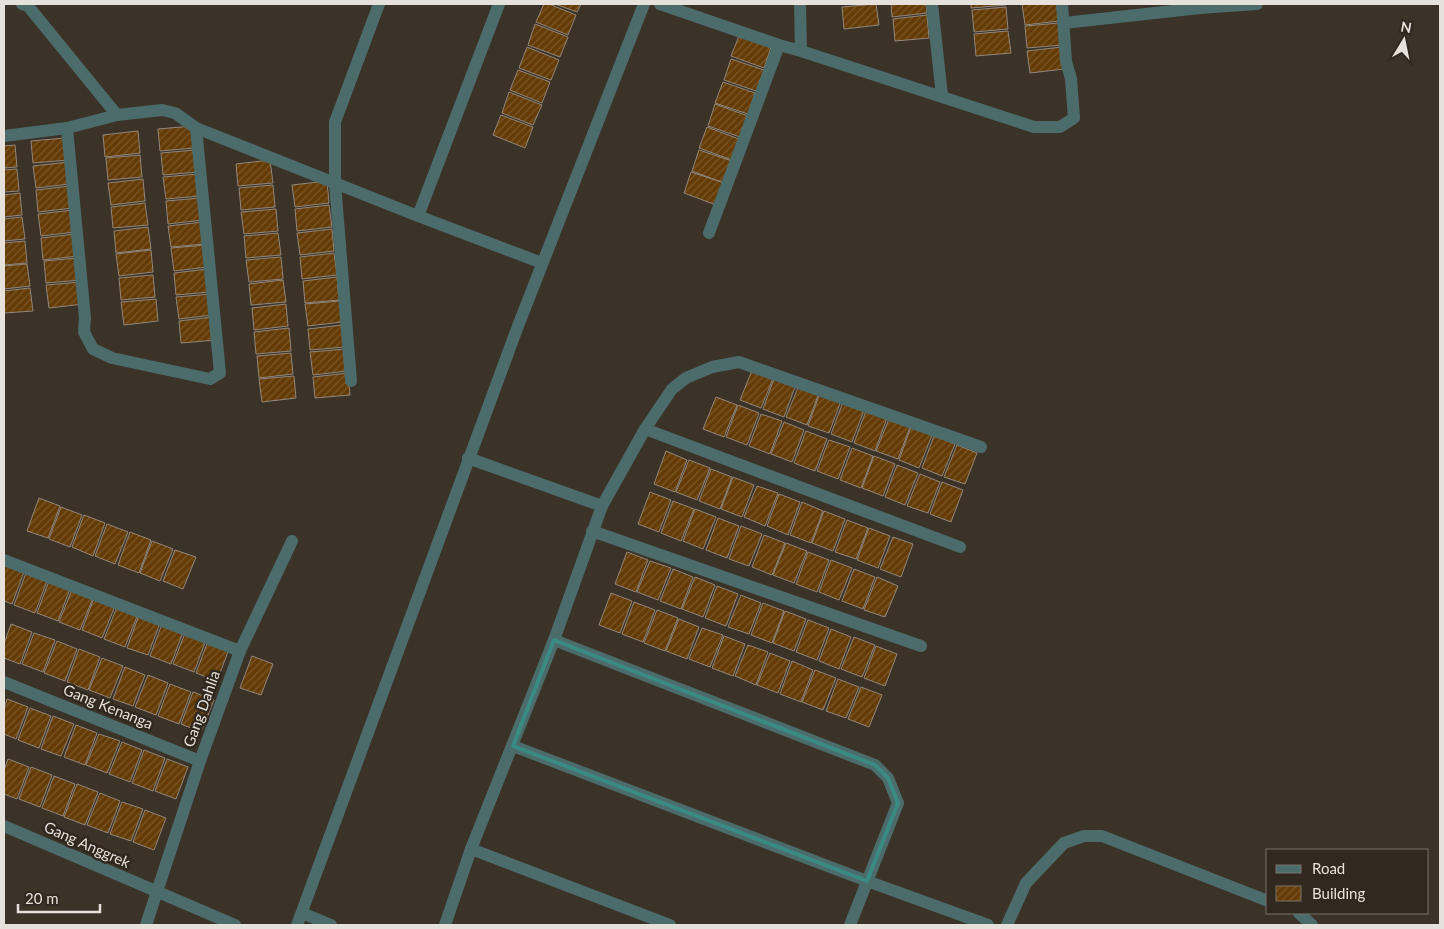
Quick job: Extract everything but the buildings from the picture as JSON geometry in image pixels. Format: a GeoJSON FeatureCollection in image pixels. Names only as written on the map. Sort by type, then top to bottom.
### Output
{"type":"FeatureCollection","features":[{"type":"Feature","properties":{"kind":"street"},"geometry":{"type":"LineString","coordinates":[[22,4],[28,6],[117,115]]}},
{"type":"Feature","properties":{"kind":"street"},"geometry":{"type":"LineString","coordinates":[[351,381],[335,183],[335,122],[379,4]]}},
{"type":"Feature","properties":{"kind":"street"},"geometry":{"type":"LineString","coordinates":[[418,216],[499,4]]}},
{"type":"Feature","properties":{"kind":"street"},"geometry":{"type":"LineString","coordinates":[[331,925],[299,919],[468,458],[644,4]]}},
{"type":"Feature","properties":{"kind":"street"},"geometry":{"type":"LineString","coordinates":[[660,4],[779,45],[801,50],[1034,127],[1060,127],[1074,118],[1066,61],[1062,4]]}},
{"type":"Feature","properties":{"kind":"street"},"geometry":{"type":"LineString","coordinates":[[800,4],[801,50]]}},
{"type":"Feature","properties":{"kind":"street"},"geometry":{"type":"LineString","coordinates":[[932,4],[942,96]]}},
{"type":"Feature","properties":{"kind":"street"},"geometry":{"type":"LineString","coordinates":[[1064,23],[1200,6],[1257,4]]}},
{"type":"Feature","properties":{"kind":"street"},"geometry":{"type":"LineString","coordinates":[[709,233],[779,45]]}},
{"type":"Feature","properties":{"kind":"street"},"geometry":{"type":"LineString","coordinates":[[4,136],[67,128],[117,115],[162,110],[175,113],[196,128],[542,263]]}},
{"type":"Feature","properties":{"kind":"street"},"geometry":{"type":"LineString","coordinates":[[67,128],[85,318],[84,332],[92,349],[112,358],[210,380],[220,373],[196,128]]}},
{"type":"Feature","properties":{"kind":"street"},"geometry":{"type":"LineString","coordinates":[[445,925],[471,849],[554,640],[602,506],[645,429],[672,389],[686,378],[712,367],[725,363],[739,362],[981,447]]}},
{"type":"Feature","properties":{"kind":"street"},"geometry":{"type":"LineString","coordinates":[[645,429],[960,547]]}},
{"type":"Feature","properties":{"kind":"street"},"geometry":{"type":"LineString","coordinates":[[468,458],[602,506]]}},
{"type":"Feature","properties":{"kind":"street"},"geometry":{"type":"LineString","coordinates":[[592,531],[921,646]]}},
{"type":"Feature","properties":{"kind":"street","name":"Gang Dahlia"},"geometry":{"type":"LineString","coordinates":[[146,925],[200,761],[240,651],[292,541]]}},
{"type":"Feature","properties":{"kind":"street"},"geometry":{"type":"LineString","coordinates":[[4,560],[240,651]]}},
{"type":"Feature","properties":{"kind":"street"},"geometry":{"type":"LineString","coordinates":[[554,640],[875,765],[888,778],[898,802],[850,925]]}},
{"type":"Feature","properties":{"kind":"street","name":"Gang Kenanga"},"geometry":{"type":"LineString","coordinates":[[4,682],[200,761]]}},
{"type":"Feature","properties":{"kind":"street"},"geometry":{"type":"LineString","coordinates":[[513,746],[988,925]]}},
{"type":"Feature","properties":{"kind":"street","name":"Gang Anggrek"},"geometry":{"type":"LineString","coordinates":[[4,826],[235,925]]}},
{"type":"Feature","properties":{"kind":"street"},"geometry":{"type":"LineString","coordinates":[[1007,925],[1026,884],[1064,843],[1084,836],[1102,836],[1266,900]]}},
{"type":"Feature","properties":{"kind":"street"},"geometry":{"type":"LineString","coordinates":[[471,849],[670,925]]}},
{"type":"Feature","properties":{"kind":"street"},"geometry":{"type":"LineString","coordinates":[[1300,914],[1312,925]]}},
{"type":"Feature","properties":{"kind":"highlighted area"},"geometry":{"type":"Polygon","coordinates":[[[554,640],[875,765],[888,778],[898,803],[867,881],[513,746],[554,640]]]}}]}
